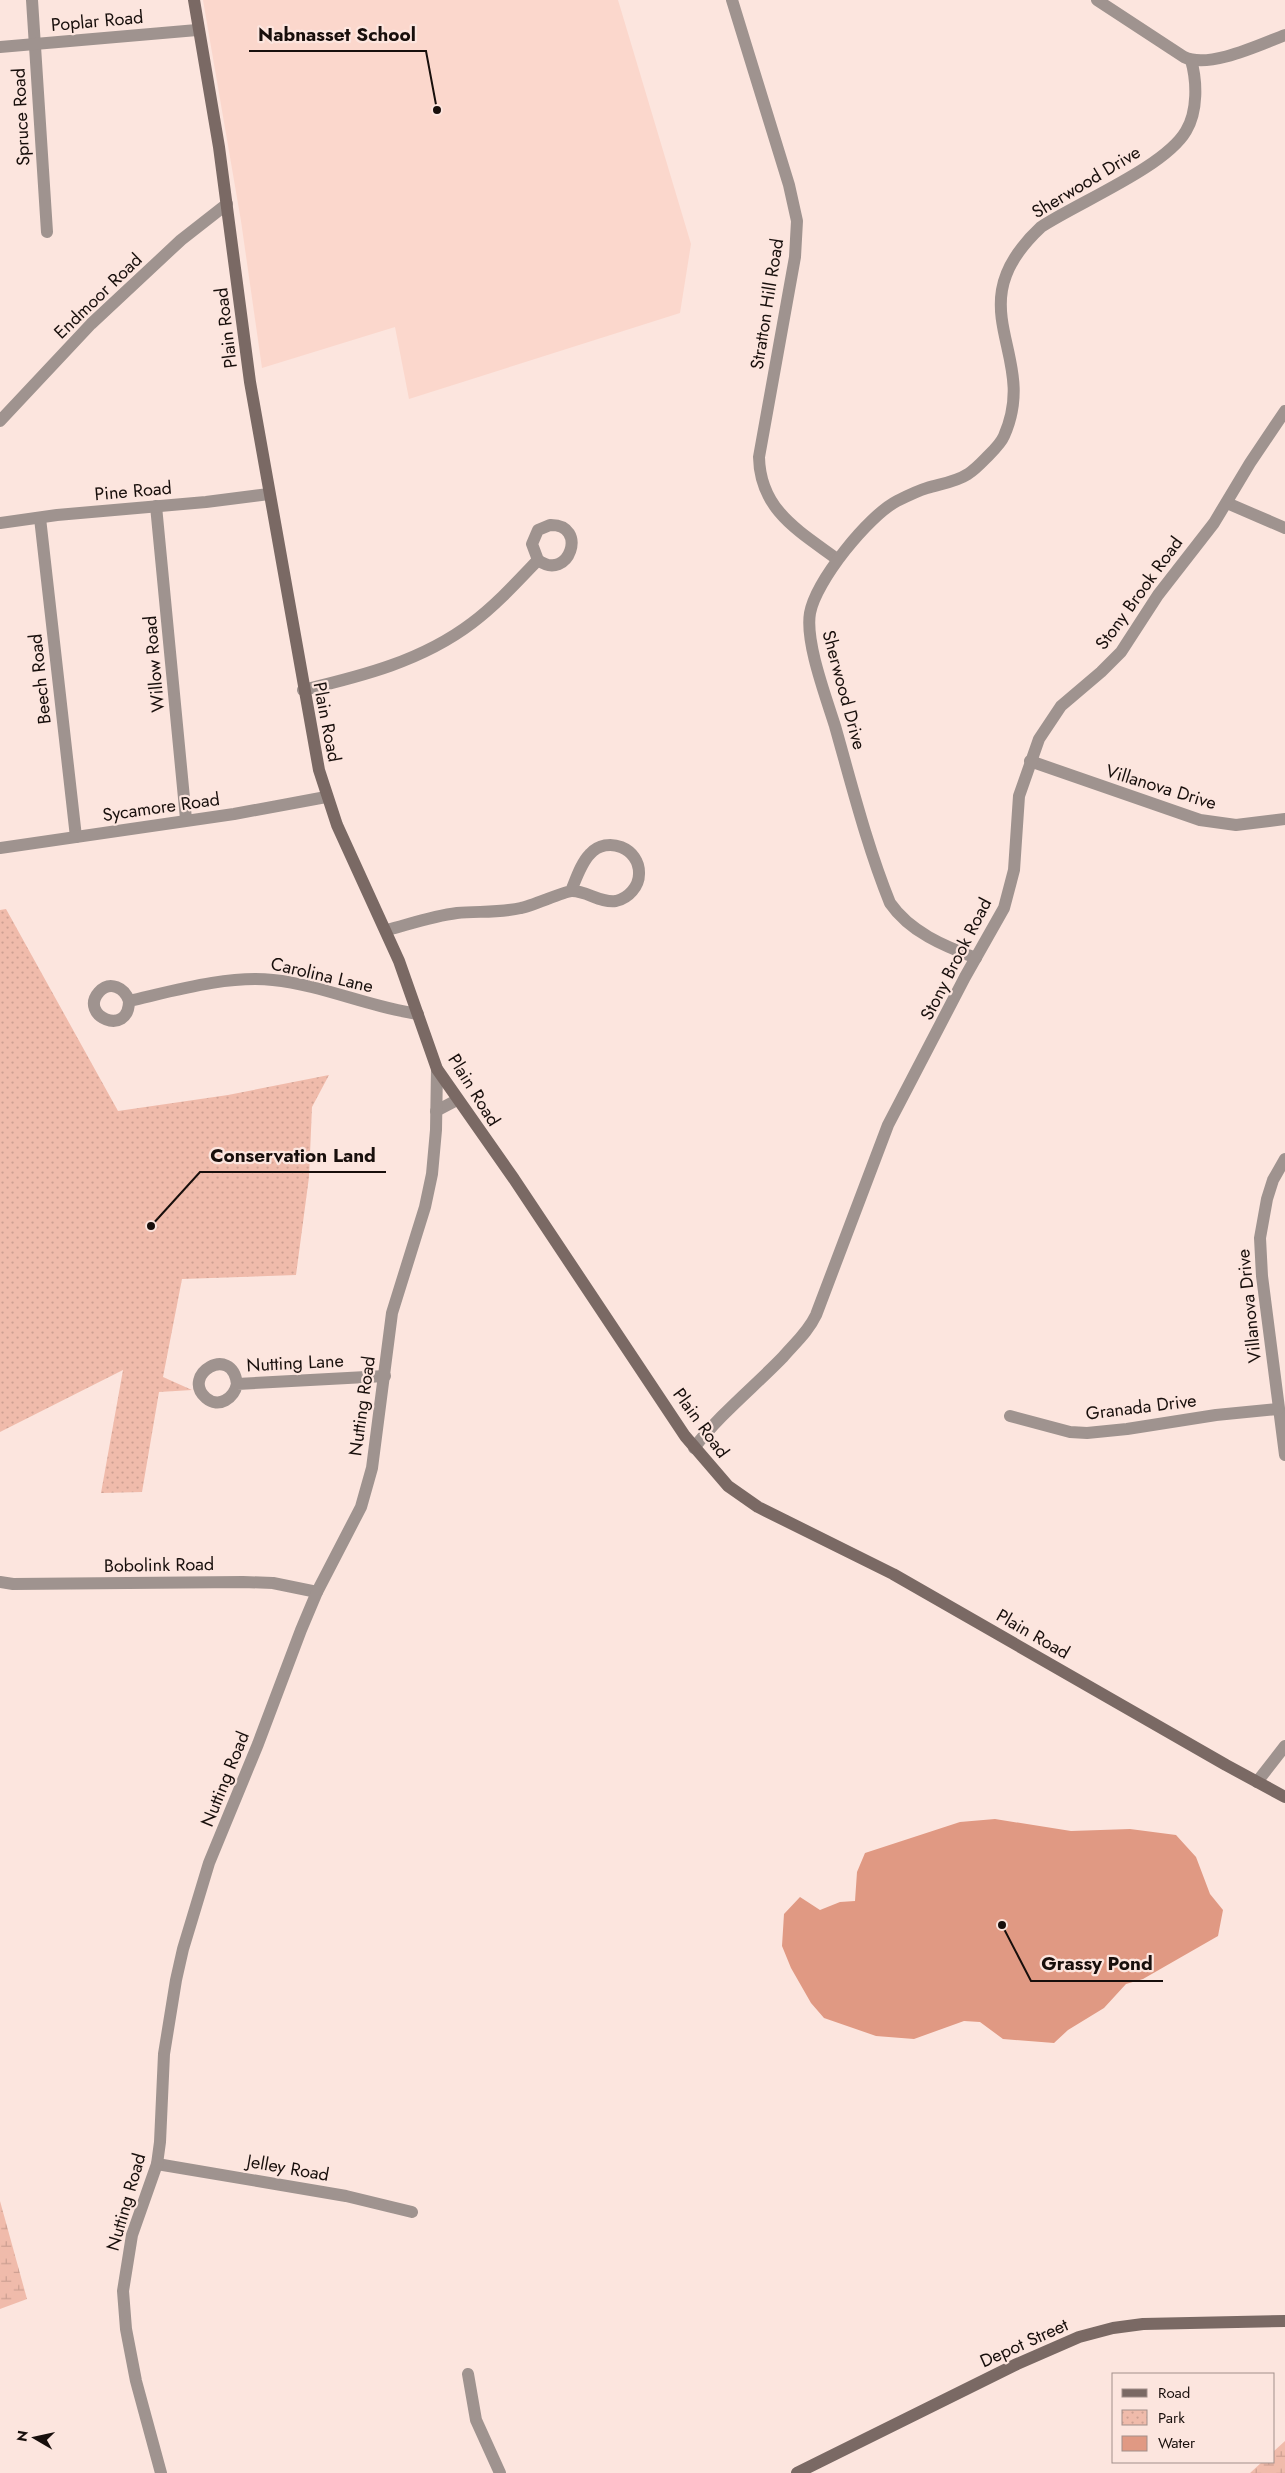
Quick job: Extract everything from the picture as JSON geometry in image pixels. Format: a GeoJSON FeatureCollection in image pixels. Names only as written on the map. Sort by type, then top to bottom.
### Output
{"type":"FeatureCollection","features":[{"type":"Feature","properties":{"kind":"main road","name":"Plain Road"},"geometry":{"type":"LineString","coordinates":[[194,0],[197,30],[227,204],[250,382],[303,690],[319,770],[326,797],[337,825],[387,930],[437,1069],[514,1179],[694,1448],[728,1486],[758,1507],[893,1574],[1285,1797]]}},
{"type":"Feature","properties":{"kind":"main road","name":"Depot Street"},"geometry":{"type":"LineString","coordinates":[[797,2473],[1017,2364],[1079,2337],[1113,2328],[1144,2324],[1285,2321]]}},
{"type":"Feature","properties":{"kind":"street","name":"Spruce Road"},"geometry":{"type":"LineString","coordinates":[[32,0],[47,232]]}},
{"type":"Feature","properties":{"kind":"street","name":"Stratton Hill Road"},"geometry":{"type":"LineString","coordinates":[[732,0],[791,193],[797,230],[795,257],[760,452],[761,480],[770,500],[782,515],[838,559]]}},
{"type":"Feature","properties":{"kind":"street"},"geometry":{"type":"LineString","coordinates":[[1097,0],[1191,60],[1202,61],[1285,35]]}},
{"type":"Feature","properties":{"kind":"street","name":"Poplar Road"},"geometry":{"type":"LineString","coordinates":[[0,46],[197,30]]}},
{"type":"Feature","properties":{"kind":"street","name":"Sherwood Drive"},"geometry":{"type":"LineString","coordinates":[[976,958],[948,947],[912,926],[898,914],[883,885],[862,822],[811,645],[810,612],[838,559],[875,517],[894,502],[968,474],[996,448],[1004,437],[1013,402],[1010,359],[999,315],[1000,296],[1006,272],[1020,248],[1041,227],[1168,152],[1190,124],[1195,75],[1191,60]]}},
{"type":"Feature","properties":{"kind":"street","name":"Endmoor Road"},"geometry":{"type":"LineString","coordinates":[[0,421],[98,318],[181,240],[227,204]]}},
{"type":"Feature","properties":{"kind":"street","name":"Stony Brook Road"},"geometry":{"type":"LineString","coordinates":[[694,1448],[708,1430],[764,1377],[809,1329],[824,1296],[888,1126],[976,958],[995,926],[1009,895],[1014,870],[1019,796],[1030,762],[1052,717],[1070,696],[1101,672],[1121,652],[1158,595],[1227,503],[1250,463],[1285,412]]}},
{"type":"Feature","properties":{"kind":"street","name":"Pine Road"},"geometry":{"type":"LineString","coordinates":[[0,523],[269,494]]}},
{"type":"Feature","properties":{"kind":"street"},"geometry":{"type":"LineString","coordinates":[[1227,503],[1285,528]]}},
{"type":"Feature","properties":{"kind":"street","name":"Willow Road"},"geometry":{"type":"LineString","coordinates":[[156,506],[186,819]]}},
{"type":"Feature","properties":{"kind":"street","name":"Beech Road"},"geometry":{"type":"LineString","coordinates":[[40,518],[76,837]]}},
{"type":"Feature","properties":{"kind":"street"},"geometry":{"type":"LineString","coordinates":[[303,690],[373,672],[414,657],[436,646],[485,613],[538,560]]}},
{"type":"Feature","properties":{"kind":"street","name":"Villanova Drive"},"geometry":{"type":"LineString","coordinates":[[1030,762],[1200,820],[1236,825],[1285,819]]}},
{"type":"Feature","properties":{"kind":"street","name":"Sycamore Road"},"geometry":{"type":"LineString","coordinates":[[0,848],[186,819],[234,814],[326,797]]}},
{"type":"Feature","properties":{"kind":"street"},"geometry":{"type":"LineString","coordinates":[[387,930],[443,915],[524,908],[571,891],[608,901],[623,898],[634,888],[638,881],[639,874],[636,859],[624,848],[617,845],[610,844],[595,849],[585,861],[571,891]]}},
{"type":"Feature","properties":{"kind":"street","name":"Carolina Lane"},"geometry":{"type":"LineString","coordinates":[[129,1001],[187,988],[259,979],[288,982],[385,1008],[418,1014]]}},
{"type":"Feature","properties":{"kind":"street","name":"Nutting Road"},"geometry":{"type":"LineString","coordinates":[[162,2473],[134,2372],[126,2329],[123,2291],[132,2235],[156,2164],[160,2142],[164,2054],[183,1949],[209,1864],[318,1592],[362,1507],[372,1468],[392,1312],[425,1207],[432,1174],[437,1069]]}},
{"type":"Feature","properties":{"kind":"street"},"geometry":{"type":"LineString","coordinates":[[436,1111],[457,1100]]}},
{"type":"Feature","properties":{"kind":"street","name":"Villanova Drive"},"geometry":{"type":"LineString","coordinates":[[1285,1159],[1273,1180],[1267,1199],[1260,1238],[1262,1276],[1285,1455]]}},
{"type":"Feature","properties":{"kind":"street","name":"Nutting Lane"},"geometry":{"type":"LineString","coordinates":[[237,1384],[385,1376]]}},
{"type":"Feature","properties":{"kind":"street","name":"Granada Drive"},"geometry":{"type":"LineString","coordinates":[[1010,1416],[1070,1432],[1087,1433],[1127,1429],[1216,1415],[1278,1409]]}},
{"type":"Feature","properties":{"kind":"street","name":"Bobolink Road"},"geometry":{"type":"LineString","coordinates":[[0,1582],[13,1584],[243,1582],[273,1583],[318,1592]]}},
{"type":"Feature","properties":{"kind":"street"},"geometry":{"type":"LineString","coordinates":[[1257,1782],[1285,1746]]}},
{"type":"Feature","properties":{"kind":"street","name":"Jelley Road"},"geometry":{"type":"LineString","coordinates":[[156,2164],[346,2196],[412,2212]]}},
{"type":"Feature","properties":{"kind":"street"},"geometry":{"type":"LineString","coordinates":[[468,2374],[476,2420],[500,2473]]}},
{"type":"Feature","properties":{"kind":"shaded area"},"geometry":{"type":"Polygon","coordinates":[[[203,0],[618,0],[691,244],[680,313],[409,399],[395,327],[262,368],[241,221],[203,0]]]}},
{"type":"Feature","properties":{"kind":"green space"},"geometry":{"type":"Polygon","coordinates":[[[6,909],[118,1111],[228,1095],[329,1075],[312,1107],[309,1177],[296,1275],[182,1279],[163,1377],[192,1390],[159,1392],[142,1492],[101,1493],[123,1370],[0,1432],[0,910],[6,909]]]}},
{"type":"Feature","properties":{"kind":"green space"},"geometry":{"type":"Polygon","coordinates":[[[0,2201],[27,2299],[0,2309],[0,2201]]]}},
{"type":"Feature","properties":{"kind":"green space"},"geometry":{"type":"Polygon","coordinates":[[[1285,2441],[1285,2473],[1250,2473],[1261,2463],[1275,2463],[1275,2450],[1285,2441]]]}},
{"type":"Feature","properties":{"kind":"water"},"geometry":{"type":"Polygon","coordinates":[[[995,1819],[1071,1831],[1130,1829],[1176,1835],[1196,1857],[1210,1894],[1223,1910],[1218,1936],[1143,1979],[1126,1984],[1104,2008],[1068,2030],[1054,2043],[1003,2039],[980,2022],[964,2021],[914,2039],[876,2036],[824,2018],[811,2003],[791,1968],[782,1946],[784,1914],[800,1897],[820,1910],[840,1902],[855,1901],[857,1872],[865,1853],[960,1822],[995,1819]]]}},
{"type":"Feature","properties":{"kind":"place","name":"Nabnasset School"},"geometry":{"type":"Point","coordinates":[437,110]}},
{"type":"Feature","properties":{"kind":"place","name":"Conservation Land"},"geometry":{"type":"Point","coordinates":[151,1226]}},
{"type":"Feature","properties":{"kind":"place","name":"Grassy Pond"},"geometry":{"type":"Point","coordinates":[1002,1925]}}]}
